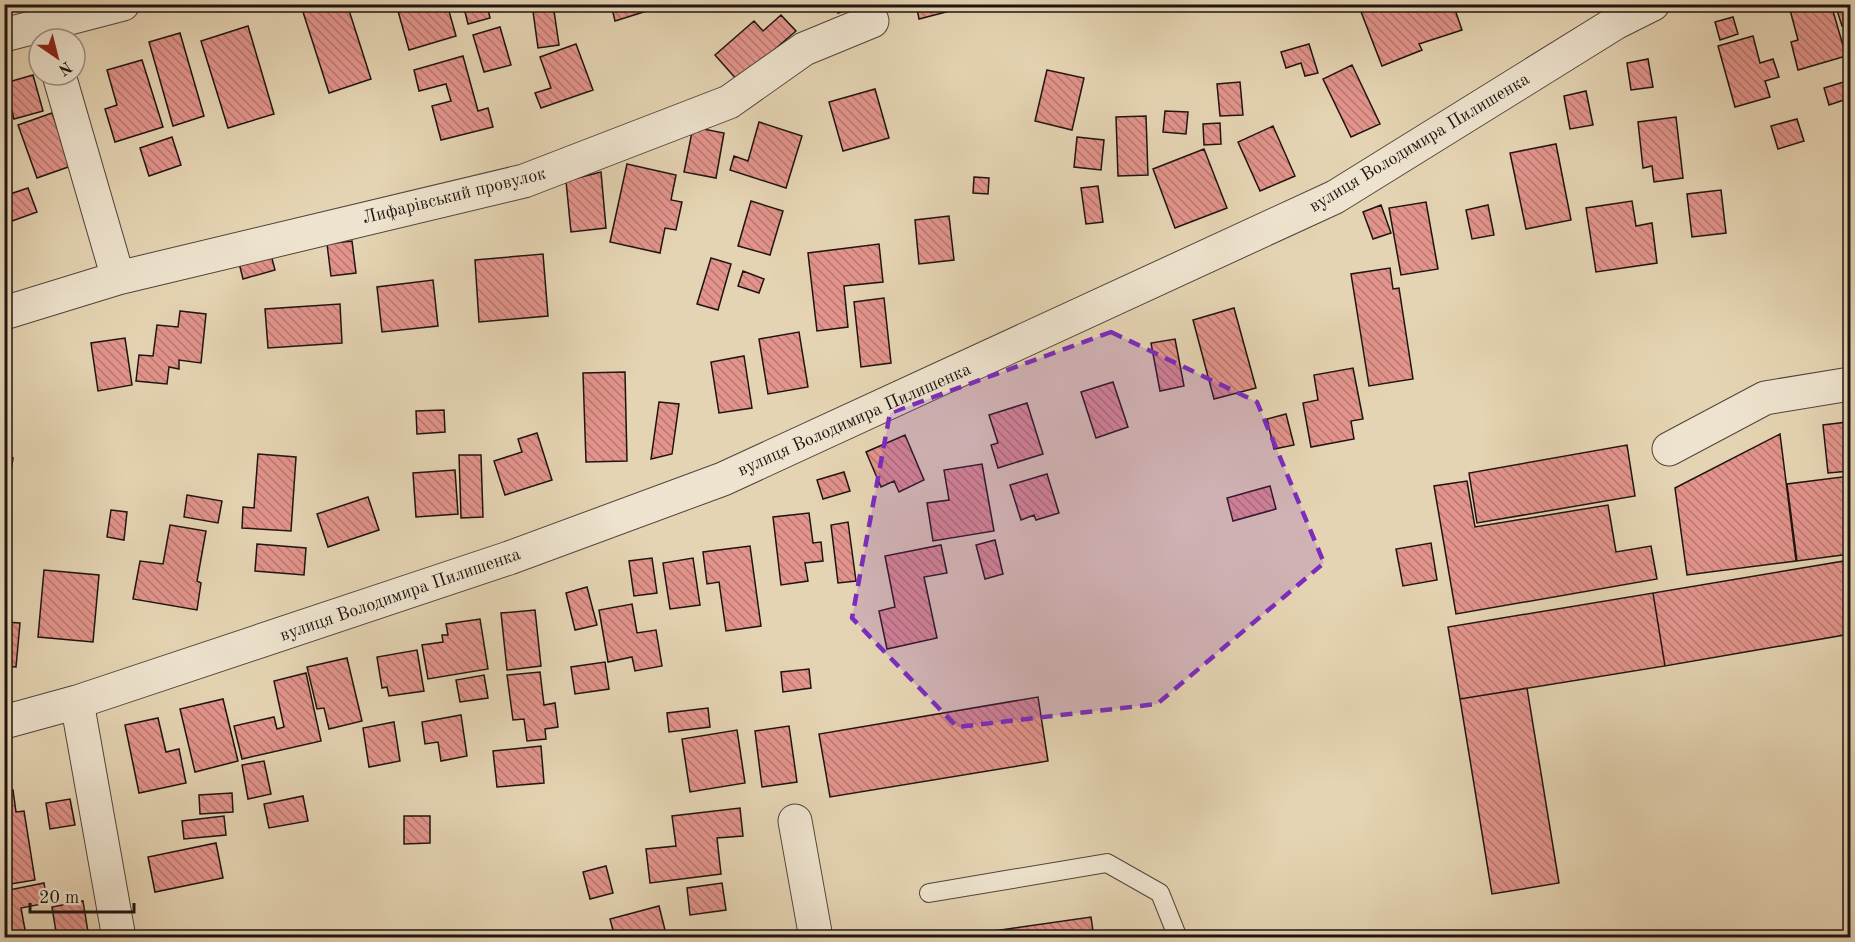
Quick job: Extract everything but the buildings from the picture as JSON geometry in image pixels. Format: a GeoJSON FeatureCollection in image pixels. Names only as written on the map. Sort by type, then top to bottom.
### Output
{"type":"FeatureCollection","features":[{"type":"Feature","properties":{"kind":"street"},"geometry":{"type":"LineString","coordinates":[[60,27],[123,4]]}},
{"type":"Feature","properties":{"kind":"street","name":"вулиця Володимира Пилишенка"},"geometry":{"type":"LineString","coordinates":[[4,722],[77,702],[509,558],[723,479],[1335,197],[1613,14],[1653,4]]}},
{"type":"Feature","properties":{"kind":"street","name":"Лифарівський провулок"},"geometry":{"type":"LineString","coordinates":[[4,313],[118,278],[524,181],[729,102],[804,49],[872,21]]}},
{"type":"Feature","properties":{"kind":"street"},"geometry":{"type":"LineString","coordinates":[[4,35],[27,33]]}},
{"type":"Feature","properties":{"kind":"street"},"geometry":{"type":"LineString","coordinates":[[62,87],[118,278]]}},
{"type":"Feature","properties":{"kind":"street"},"geometry":{"type":"LineString","coordinates":[[1669,449],[1765,398],[1851,384]]}},
{"type":"Feature","properties":{"kind":"street"},"geometry":{"type":"LineString","coordinates":[[77,702],[118,938]]}},
{"type":"Feature","properties":{"kind":"street"},"geometry":{"type":"LineString","coordinates":[[795,821],[816,938]]}},
{"type":"Feature","properties":{"kind":"lane"},"geometry":{"type":"LineString","coordinates":[[930,893],[1107,863],[1160,893],[1178,938]]}},
{"type":"Feature","properties":{"kind":"highlighted area"},"geometry":{"type":"Polygon","coordinates":[[[1111,332],[1257,402],[1324,563],[1157,704],[957,727],[852,618],[890,413],[1111,332]]]}}]}
